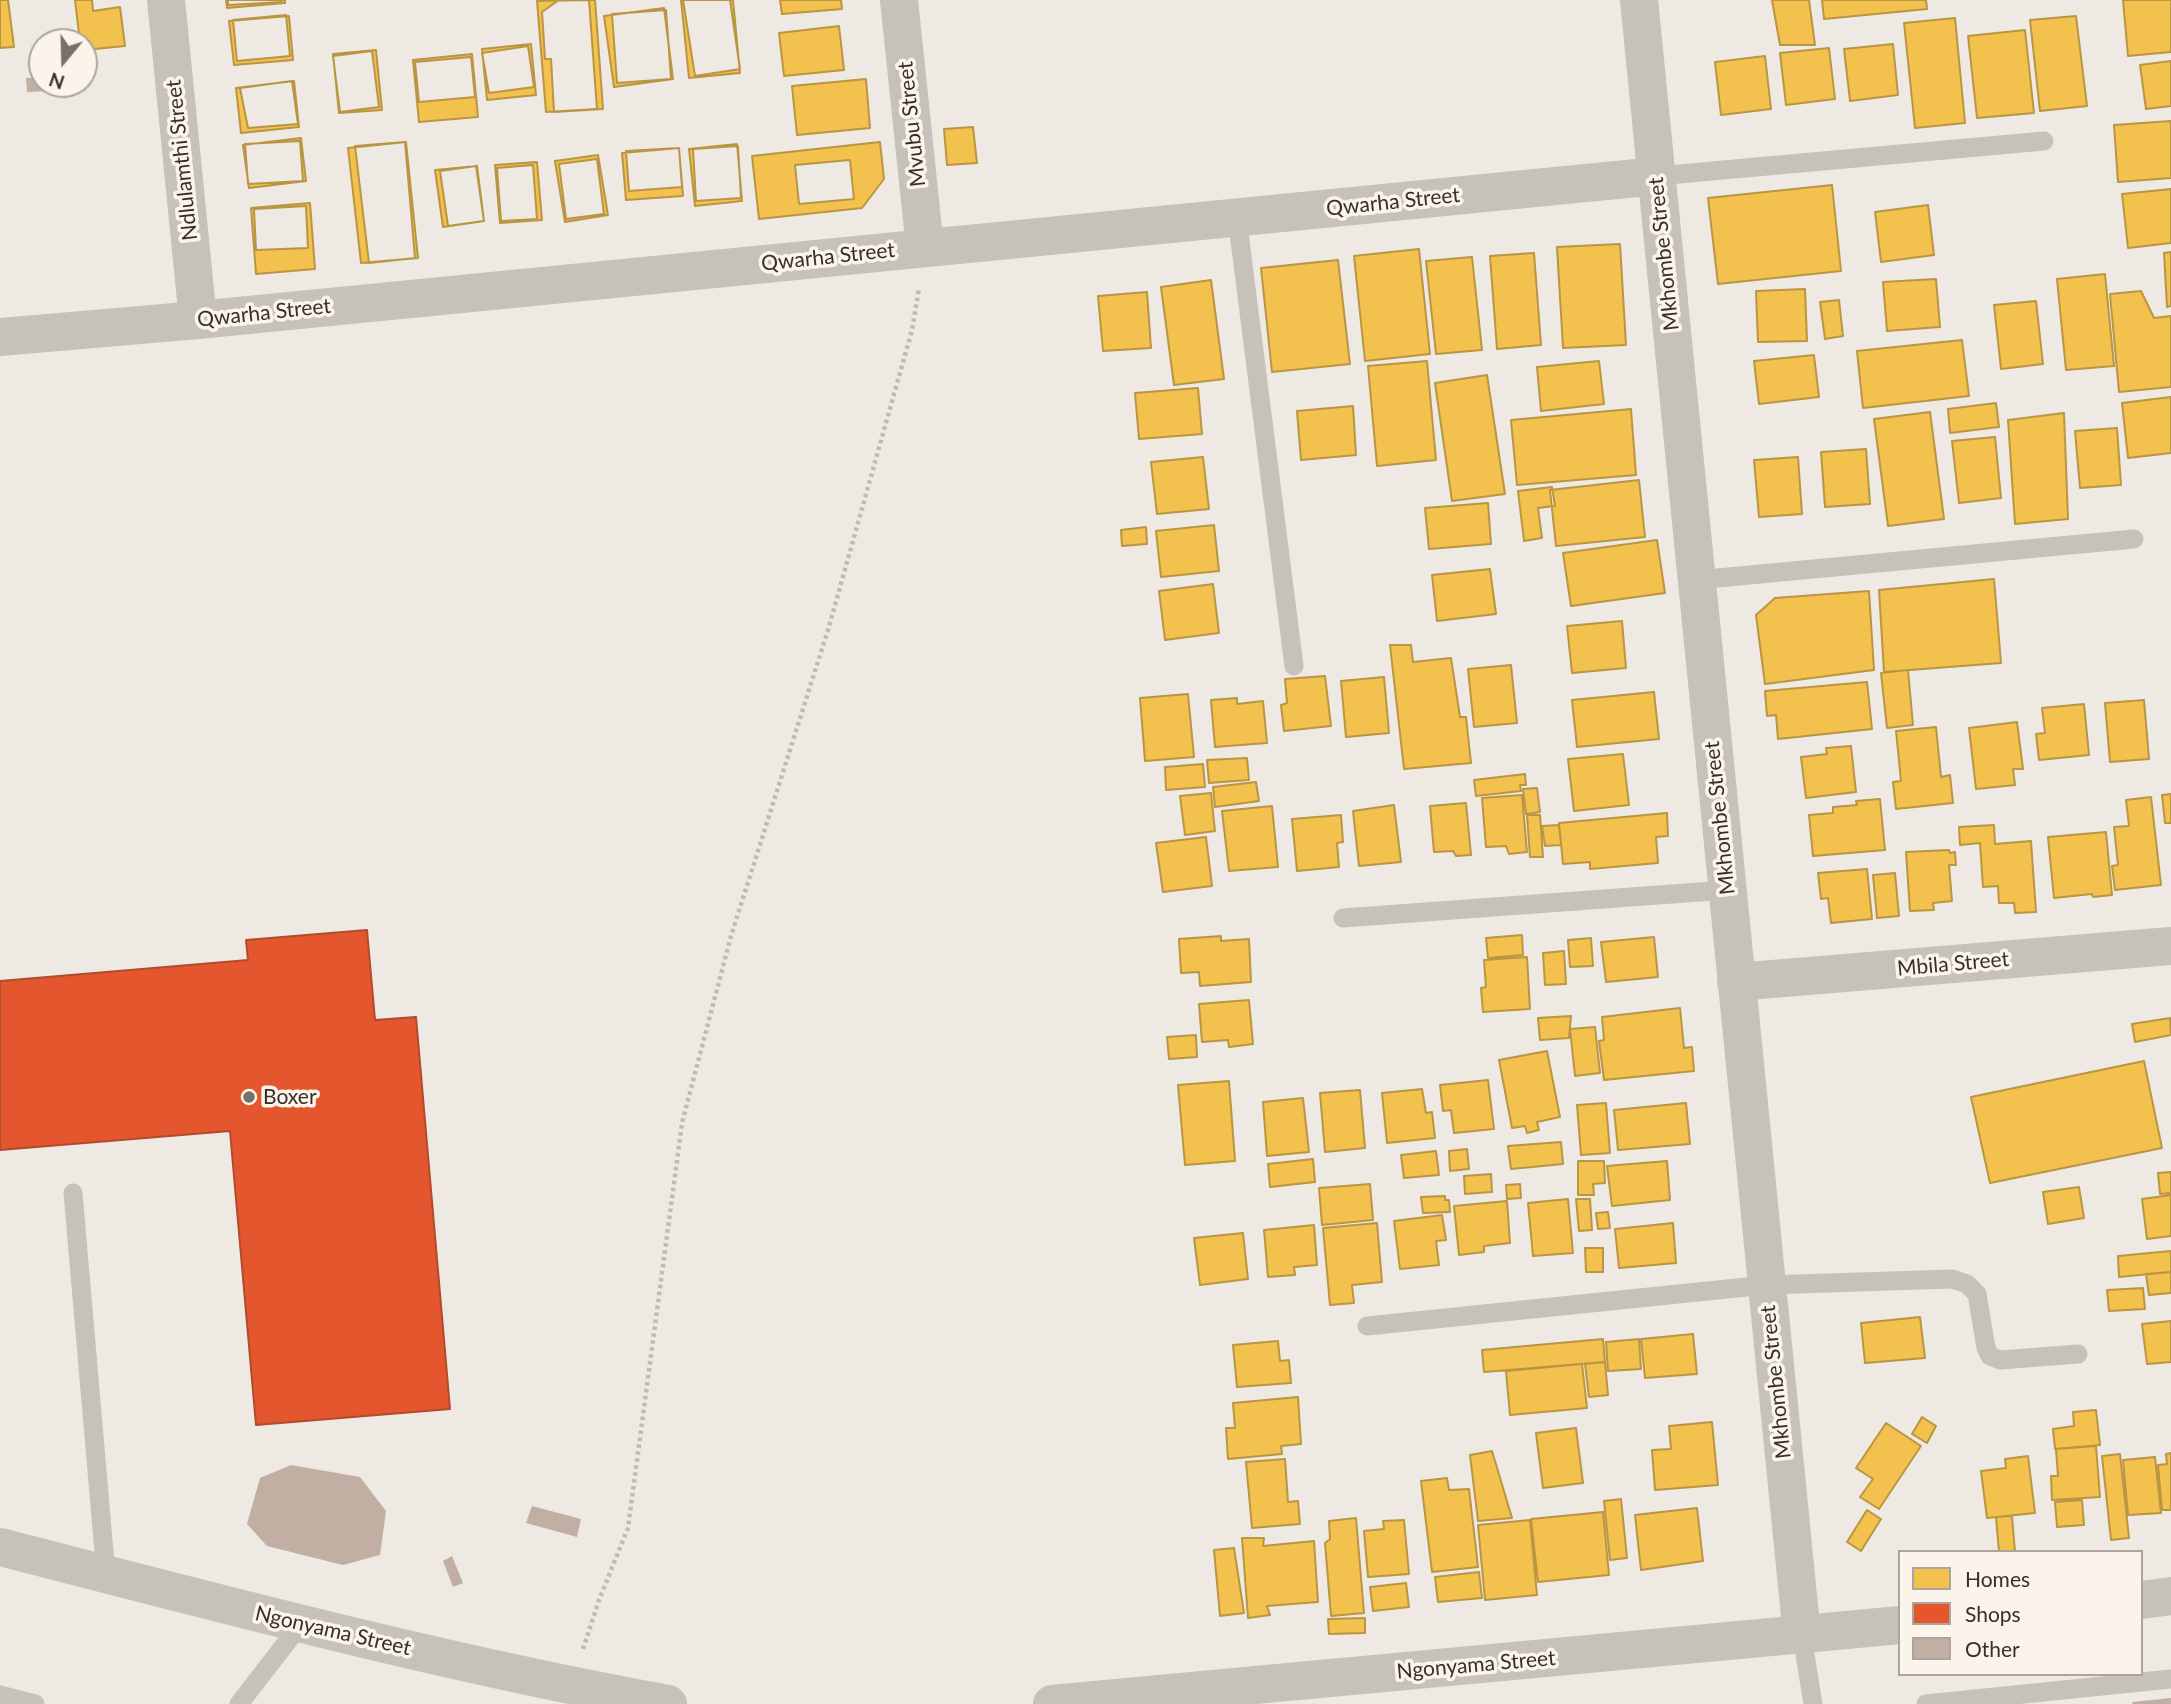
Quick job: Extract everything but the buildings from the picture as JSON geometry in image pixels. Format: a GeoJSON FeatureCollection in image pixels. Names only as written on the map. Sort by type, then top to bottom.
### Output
{"type":"FeatureCollection","features":[{"type":"Feature","properties":{"kind":"street","name":"Ndlulamthi Street"},"geometry":{"type":"LineString","coordinates":[[166,0],[198,320]]}},
{"type":"Feature","properties":{"kind":"street","name":"Mvubu Street"},"geometry":{"type":"LineString","coordinates":[[900,0],[925,248]]}},
{"type":"Feature","properties":{"kind":"street","name":"Mkhombe Street"},"geometry":{"type":"LineString","coordinates":[[1639,0],[1802,1636]]}},
{"type":"Feature","properties":{"kind":"street","name":"Qwarha Street"},"geometry":{"type":"LineString","coordinates":[[0,337],[198,320],[1657,176]]}},
{"type":"Feature","properties":{"kind":"street","name":"Mbila Street"},"geometry":{"type":"LineString","coordinates":[[1736,982],[2171,946]]}},
{"type":"Feature","properties":{"kind":"street","name":"Ngonyama Street"},"geometry":{"type":"LineString","coordinates":[[0,1547],[300,1625],[571,1686],[668,1704]]}},
{"type":"Feature","properties":{"kind":"street"},"geometry":{"type":"LineString","coordinates":[[2143,1600],[2171,1597]]}},
{"type":"Feature","properties":{"kind":"street","name":"Ngonyama Street"},"geometry":{"type":"LineString","coordinates":[[1052,1704],[1898,1625]]}},
{"type":"Feature","properties":{"kind":"lane"},"geometry":{"type":"LineString","coordinates":[[1657,176],[2044,141]]}},
{"type":"Feature","properties":{"kind":"lane"},"geometry":{"type":"LineString","coordinates":[[1237,217],[1294,666]]}},
{"type":"Feature","properties":{"kind":"lane"},"geometry":{"type":"LineString","coordinates":[[1696,580],[2134,539]]}},
{"type":"Feature","properties":{"kind":"lane"},"geometry":{"type":"LineString","coordinates":[[1343,918],[1727,890]]}},
{"type":"Feature","properties":{"kind":"lane"},"geometry":{"type":"LineString","coordinates":[[72,1193],[106,1575]]}},
{"type":"Feature","properties":{"kind":"lane"},"geometry":{"type":"LineString","coordinates":[[1367,1326],[1766,1285],[1952,1279],[1967,1284],[1977,1294],[1986,1348],[1990,1356],[2000,1360],[2078,1354]]}},
{"type":"Feature","properties":{"kind":"lane"},"geometry":{"type":"LineString","coordinates":[[239,1704],[300,1625]]}},
{"type":"Feature","properties":{"kind":"lane"},"geometry":{"type":"LineString","coordinates":[[1802,1636],[1813,1704]]}},
{"type":"Feature","properties":{"kind":"lane"},"geometry":{"type":"LineString","coordinates":[[1926,1704],[2171,1679]]}},
{"type":"Feature","properties":{"kind":"lane"},"geometry":{"type":"LineString","coordinates":[[0,1695],[35,1704]]}},
{"type":"Feature","properties":{"kind":"path"},"geometry":{"type":"LineString","coordinates":[[571,1686],[598,1601],[628,1528],[682,1123],[731,936],[828,630],[912,330],[925,248]]}},
{"type":"Feature","properties":{"kind":"place","name":"Boxer"},"geometry":{"type":"Point","coordinates":[249,1097]}}]}
